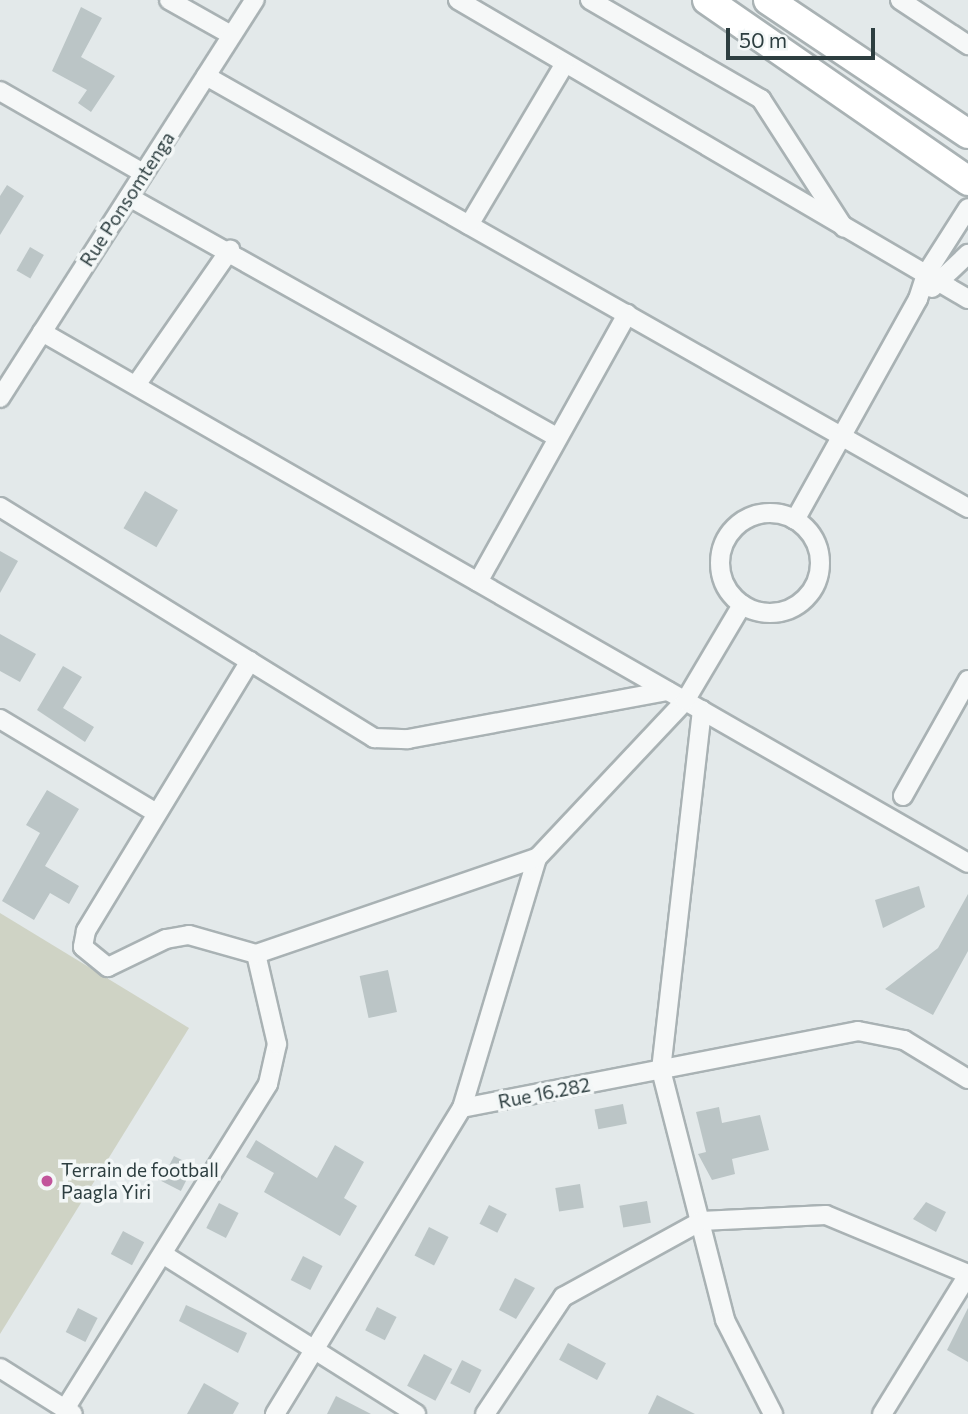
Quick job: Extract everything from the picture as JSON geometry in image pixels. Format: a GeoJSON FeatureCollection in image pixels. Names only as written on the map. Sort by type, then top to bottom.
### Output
{"type":"FeatureCollection","features":[{"type":"Feature","properties":{"kind":"main road"},"geometry":{"type":"LineString","coordinates":[[707,0],[968,181]]}},
{"type":"Feature","properties":{"kind":"main road"},"geometry":{"type":"LineString","coordinates":[[768,0],[968,134]]}},
{"type":"Feature","properties":{"kind":"street"},"geometry":{"type":"LineString","coordinates":[[169,0],[231,36]]}},
{"type":"Feature","properties":{"kind":"street","name":"Rue Ponsomtenga"},"geometry":{"type":"LineString","coordinates":[[0,398],[255,0]]}},
{"type":"Feature","properties":{"kind":"street"},"geometry":{"type":"LineString","coordinates":[[458,0],[564,65],[968,299]]}},
{"type":"Feature","properties":{"kind":"street"},"geometry":{"type":"LineString","coordinates":[[590,0],[761,100],[846,230]]}},
{"type":"Feature","properties":{"kind":"street"},"geometry":{"type":"LineString","coordinates":[[900,0],[968,45]]}},
{"type":"Feature","properties":{"kind":"street"},"geometry":{"type":"LineString","coordinates":[[469,225],[564,65]]}},
{"type":"Feature","properties":{"kind":"street"},"geometry":{"type":"LineString","coordinates":[[206,76],[968,509]]}},
{"type":"Feature","properties":{"kind":"street"},"geometry":{"type":"LineString","coordinates":[[0,91],[143,173]]}},
{"type":"Feature","properties":{"kind":"street"},"geometry":{"type":"LineString","coordinates":[[129,197],[230,250],[556,437]]}},
{"type":"Feature","properties":{"kind":"street"},"geometry":{"type":"LineString","coordinates":[[795,520],[918,299],[933,278],[968,208]]}},
{"type":"Feature","properties":{"kind":"street"},"geometry":{"type":"LineString","coordinates":[[136,385],[230,250]]}},
{"type":"Feature","properties":{"kind":"street"},"geometry":{"type":"LineString","coordinates":[[933,278],[968,254]]}},
{"type":"Feature","properties":{"kind":"street"},"geometry":{"type":"LineString","coordinates":[[478,582],[556,437],[627,314]]}},
{"type":"Feature","properties":{"kind":"street"},"geometry":{"type":"LineString","coordinates":[[42,332],[968,863]]}},
{"type":"Feature","properties":{"kind":"street"},"geometry":{"type":"LineString","coordinates":[[0,507],[374,738],[391,740],[668,691]]}},
{"type":"Feature","properties":{"kind":"street"},"geometry":{"type":"LineString","coordinates":[[755,515],[795,520],[816,543],[816,583],[790,609],[768,614],[742,605],[720,571],[726,538],[755,515]]}},
{"type":"Feature","properties":{"kind":"street"},"geometry":{"type":"LineString","coordinates":[[275,1414],[462,1108],[537,858],[685,701],[742,605]]}},
{"type":"Feature","properties":{"kind":"street"},"geometry":{"type":"LineString","coordinates":[[250,661],[155,813],[86,931],[85,955],[108,967],[166,939],[189,935],[256,954],[537,858]]}},
{"type":"Feature","properties":{"kind":"street"},"geometry":{"type":"LineString","coordinates":[[903,796],[968,680]]}},
{"type":"Feature","properties":{"kind":"street"},"geometry":{"type":"LineString","coordinates":[[702,710],[661,1070],[733,1342],[773,1414]]}},
{"type":"Feature","properties":{"kind":"street"},"geometry":{"type":"LineString","coordinates":[[2,724],[155,813]]}},
{"type":"Feature","properties":{"kind":"street"},"geometry":{"type":"LineString","coordinates":[[0,1368],[69,1411],[255,1109],[276,1062],[256,954]]}},
{"type":"Feature","properties":{"kind":"street","name":"Rue 16.282"},"geometry":{"type":"LineString","coordinates":[[462,1108],[858,1031],[904,1040],[968,1079]]}},
{"type":"Feature","properties":{"kind":"street"},"geometry":{"type":"LineString","coordinates":[[485,1414],[563,1297],[701,1221],[826,1215],[968,1274],[882,1414]]}},
{"type":"Feature","properties":{"kind":"street"},"geometry":{"type":"LineString","coordinates":[[164,1255],[416,1414]]}},
{"type":"Feature","properties":{"kind":"shaded area","name":"Terrain de football Paagla Yiri"},"geometry":{"type":"Polygon","coordinates":[[[0,913],[189,1028],[0,1334],[0,913]]]}},
{"type":"Feature","properties":{"kind":"building"},"geometry":{"type":"Polygon","coordinates":[[[81,7],[102,18],[81,57],[115,76],[91,112],[78,103],[87,90],[52,71],[81,7]]]}},
{"type":"Feature","properties":{"kind":"building"},"geometry":{"type":"Polygon","coordinates":[[[7,185],[24,196],[0,235],[0,196],[7,185]]]}},
{"type":"Feature","properties":{"kind":"building"},"geometry":{"type":"Polygon","coordinates":[[[30,247],[44,255],[30,278],[17,270],[30,247]]]}},
{"type":"Feature","properties":{"kind":"building"},"geometry":{"type":"Polygon","coordinates":[[[145,491],[178,510],[156,547],[124,528],[145,491]]]}},
{"type":"Feature","properties":{"kind":"building"},"geometry":{"type":"Polygon","coordinates":[[[0,551],[18,561],[0,593],[0,551]]]}},
{"type":"Feature","properties":{"kind":"building"},"geometry":{"type":"Polygon","coordinates":[[[0,634],[36,654],[20,682],[0,671],[0,634]]]}},
{"type":"Feature","properties":{"kind":"building"},"geometry":{"type":"Polygon","coordinates":[[[63,666],[82,677],[63,708],[94,727],[85,742],[37,710],[63,666]]]}},
{"type":"Feature","properties":{"kind":"building"},"geometry":{"type":"Polygon","coordinates":[[[47,790],[79,809],[45,866],[79,886],[69,904],[50,893],[34,920],[2,901],[40,833],[26,825],[47,790]]]}},
{"type":"Feature","properties":{"kind":"building"},"geometry":{"type":"Polygon","coordinates":[[[919,886],[925,907],[883,928],[875,900],[919,886]]]}},
{"type":"Feature","properties":{"kind":"building"},"geometry":{"type":"Polygon","coordinates":[[[968,894],[968,951],[933,1015],[885,989],[938,948],[968,894]]]}},
{"type":"Feature","properties":{"kind":"building"},"geometry":{"type":"Polygon","coordinates":[[[388,970],[397,1012],[369,1018],[360,976],[388,970]]]}},
{"type":"Feature","properties":{"kind":"building"},"geometry":{"type":"Polygon","coordinates":[[[623,1104],[627,1124],[598,1129],[595,1110],[623,1104]]]}},
{"type":"Feature","properties":{"kind":"building"},"geometry":{"type":"Polygon","coordinates":[[[719,1107],[722,1123],[760,1115],[769,1150],[732,1159],[735,1174],[712,1180],[698,1154],[706,1152],[696,1112],[719,1107]]]}},
{"type":"Feature","properties":{"kind":"building"},"geometry":{"type":"Polygon","coordinates":[[[256,1140],[317,1178],[335,1145],[364,1162],[344,1198],[357,1206],[340,1236],[264,1192],[274,1173],[246,1157],[256,1140]]]}},
{"type":"Feature","properties":{"kind":"building"},"geometry":{"type":"Polygon","coordinates":[[[174,1156],[194,1166],[181,1191],[161,1181],[174,1156]]]}},
{"type":"Feature","properties":{"kind":"building"},"geometry":{"type":"Polygon","coordinates":[[[580,1184],[584,1208],[559,1212],[555,1188],[580,1184]]]}},
{"type":"Feature","properties":{"kind":"building"},"geometry":{"type":"Polygon","coordinates":[[[647,1201],[651,1223],[623,1228],[619,1206],[647,1201]]]}},
{"type":"Feature","properties":{"kind":"building"},"geometry":{"type":"Polygon","coordinates":[[[926,1202],[946,1212],[936,1232],[913,1219],[926,1202]]]}},
{"type":"Feature","properties":{"kind":"building"},"geometry":{"type":"Polygon","coordinates":[[[219,1203],[239,1213],[226,1238],[206,1228],[219,1203]]]}},
{"type":"Feature","properties":{"kind":"building"},"geometry":{"type":"Polygon","coordinates":[[[489,1205],[507,1214],[497,1233],[479,1224],[489,1205]]]}},
{"type":"Feature","properties":{"kind":"building"},"geometry":{"type":"Polygon","coordinates":[[[429,1227],[449,1237],[434,1265],[414,1256],[429,1227]]]}},
{"type":"Feature","properties":{"kind":"building"},"geometry":{"type":"Polygon","coordinates":[[[123,1231],[144,1242],[132,1265],[111,1254],[123,1231]]]}},
{"type":"Feature","properties":{"kind":"building"},"geometry":{"type":"Polygon","coordinates":[[[303,1256],[323,1266],[310,1290],[291,1280],[303,1256]]]}},
{"type":"Feature","properties":{"kind":"building"},"geometry":{"type":"Polygon","coordinates":[[[515,1278],[535,1288],[516,1319],[499,1310],[515,1278]]]}},
{"type":"Feature","properties":{"kind":"building"},"geometry":{"type":"Polygon","coordinates":[[[186,1305],[247,1333],[238,1353],[179,1321],[186,1305]]]}},
{"type":"Feature","properties":{"kind":"building"},"geometry":{"type":"Polygon","coordinates":[[[377,1307],[397,1317],[385,1340],[365,1330],[377,1307]]]}},
{"type":"Feature","properties":{"kind":"building"},"geometry":{"type":"Polygon","coordinates":[[[78,1308],[98,1318],[85,1342],[66,1332],[78,1308]]]}},
{"type":"Feature","properties":{"kind":"building"},"geometry":{"type":"Polygon","coordinates":[[[968,1308],[968,1362],[947,1350],[968,1308]]]}},
{"type":"Feature","properties":{"kind":"building"},"geometry":{"type":"Polygon","coordinates":[[[568,1343],[606,1363],[597,1380],[559,1360],[568,1343]]]}},
{"type":"Feature","properties":{"kind":"building"},"geometry":{"type":"Polygon","coordinates":[[[424,1354],[452,1369],[435,1401],[407,1386],[424,1354]]]}},
{"type":"Feature","properties":{"kind":"building"},"geometry":{"type":"Polygon","coordinates":[[[462,1360],[482,1370],[470,1393],[450,1383],[462,1360]]]}},
{"type":"Feature","properties":{"kind":"building"},"geometry":{"type":"Polygon","coordinates":[[[204,1383],[239,1403],[233,1414],[187,1414],[204,1383]]]}},
{"type":"Feature","properties":{"kind":"building"},"geometry":{"type":"Polygon","coordinates":[[[657,1395],[695,1414],[648,1414],[657,1395]]]}},
{"type":"Feature","properties":{"kind":"building"},"geometry":{"type":"Polygon","coordinates":[[[336,1396],[371,1414],[327,1414],[336,1396]]]}},
{"type":"Feature","properties":{"kind":"place","name":"Terrain de football Paagla Yiri"},"geometry":{"type":"Point","coordinates":[47,1181]}}]}
